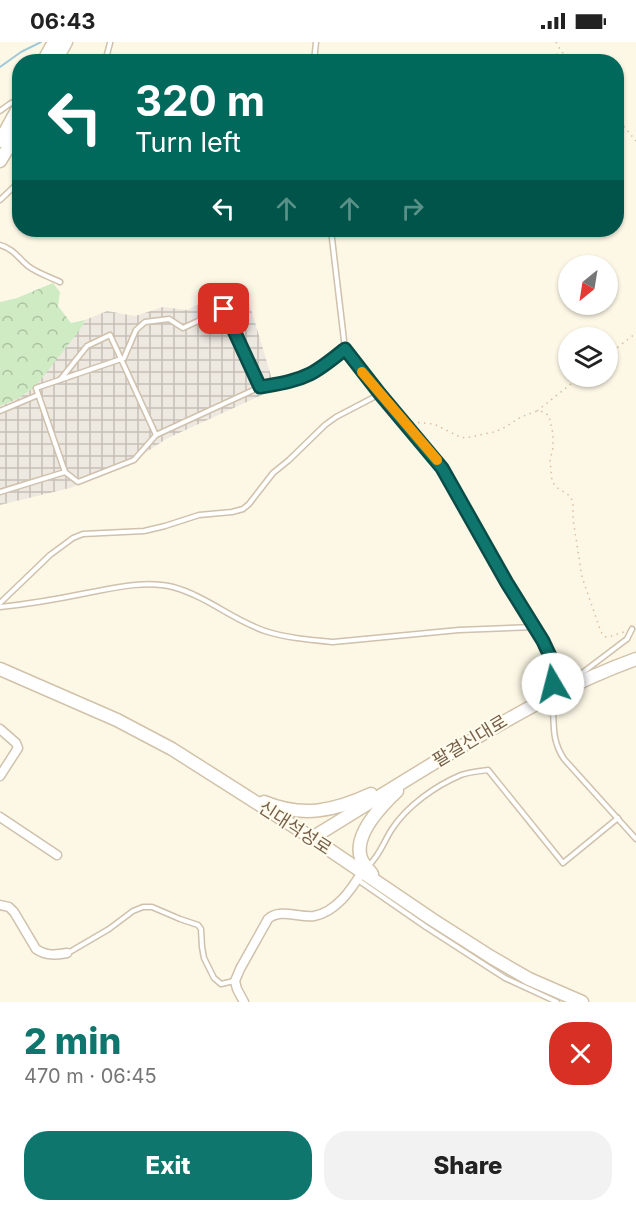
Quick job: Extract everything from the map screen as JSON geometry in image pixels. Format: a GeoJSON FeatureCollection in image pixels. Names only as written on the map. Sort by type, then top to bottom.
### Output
{"type":"FeatureCollection","features":[{"type":"Feature","properties":{"kind":"main road"},"geometry":{"type":"LineString","coordinates":[[0,141],[12,119]]}},
{"type":"Feature","properties":{"kind":"main road"},"geometry":{"type":"LineString","coordinates":[[0,161],[12,141]]}},
{"type":"Feature","properties":{"kind":"main road","name":"팔결신대로"},"geometry":{"type":"LineString","coordinates":[[312,838],[513,716],[584,680],[636,659]]}},
{"type":"Feature","properties":{"kind":"main road","name":"신대석성로"},"geometry":{"type":"LineString","coordinates":[[0,669],[143,733],[181,754],[491,957],[529,979],[582,1002]]}},
{"type":"Feature","properties":{"kind":"main road"},"geometry":{"type":"LineString","coordinates":[[238,791],[288,810],[320,811],[358,800],[413,775]]}},
{"type":"Feature","properties":{"kind":"main road"},"geometry":{"type":"LineString","coordinates":[[362,873],[359,851],[361,839],[368,825],[413,775]]}},
{"type":"Feature","properties":{"kind":"street"},"geometry":{"type":"LineString","coordinates":[[0,729],[16,743],[18,748],[0,776]]}},
{"type":"Feature","properties":{"kind":"street"},"geometry":{"type":"LineString","coordinates":[[0,817],[57,855]]}},
{"type":"Feature","properties":{"kind":"street"},"geometry":{"type":"LineString","coordinates":[[244,1002],[235,981],[268,919],[278,914],[306,917],[329,910],[343,898],[362,873]]}},
{"type":"Feature","properties":{"kind":"street"},"geometry":{"type":"LineString","coordinates":[[0,905],[9,907],[14,912],[36,949],[50,955],[67,954]]}},
{"type":"Feature","properties":{"kind":"lane"},"geometry":{"type":"LineString","coordinates":[[0,200],[12,189]]}},
{"type":"Feature","properties":{"kind":"lane"},"geometry":{"type":"LineString","coordinates":[[332,237],[345,349],[442,468],[505,580],[543,641],[553,668],[553,684]]}},
{"type":"Feature","properties":{"kind":"lane"},"geometry":{"type":"LineString","coordinates":[[0,246],[14,251],[30,268],[60,282]]}},
{"type":"Feature","properties":{"kind":"lane"},"geometry":{"type":"LineString","coordinates":[[260,387],[224,309],[183,328],[169,319],[146,322],[135,330],[124,358],[36,388],[65,472],[78,482],[134,460],[156,435],[260,387],[299,379],[312,373],[345,349]]}},
{"type":"Feature","properties":{"kind":"lane"},"geometry":{"type":"LineString","coordinates":[[59,380],[87,346],[110,335],[156,435]]}},
{"type":"Feature","properties":{"kind":"lane"},"geometry":{"type":"LineString","coordinates":[[0,605],[50,555],[73,538],[83,534],[144,531],[199,515],[243,509],[273,472],[289,460],[325,425],[380,394]]}},
{"type":"Feature","properties":{"kind":"lane"},"geometry":{"type":"LineString","coordinates":[[0,411],[38,395]]}},
{"type":"Feature","properties":{"kind":"lane"},"geometry":{"type":"LineString","coordinates":[[0,492],[65,472]]}},
{"type":"Feature","properties":{"kind":"lane"},"geometry":{"type":"LineString","coordinates":[[0,605],[31,603],[128,586],[159,585],[187,592],[265,631],[333,642],[459,630],[535,627]]}},
{"type":"Feature","properties":{"kind":"lane"},"geometry":{"type":"LineString","coordinates":[[584,680],[582,673],[627,639],[632,629]]}},
{"type":"Feature","properties":{"kind":"lane"},"geometry":{"type":"LineString","coordinates":[[553,706],[554,740],[564,759],[636,838]]}},
{"type":"Feature","properties":{"kind":"lane"},"geometry":{"type":"LineString","coordinates":[[557,1002],[505,978],[426,927],[362,873],[379,854],[401,816],[415,802],[462,775],[488,770],[563,863],[618,818]]}},
{"type":"Feature","properties":{"kind":"lane"},"geometry":{"type":"LineString","coordinates":[[67,954],[133,911],[143,907],[152,907],[198,925],[201,929],[204,958],[213,978],[221,984],[235,981]]}},
{"type":"Feature","properties":{"kind":"path"},"geometry":{"type":"LineString","coordinates":[[556,42],[564,54]]}},
{"type":"Feature","properties":{"kind":"path"},"geometry":{"type":"LineString","coordinates":[[557,54],[561,51]]}},
{"type":"Feature","properties":{"kind":"path"},"geometry":{"type":"LineString","coordinates":[[624,127],[636,141]]}},
{"type":"Feature","properties":{"kind":"path"},"geometry":{"type":"LineString","coordinates":[[618,347],[636,333]]}},
{"type":"Feature","properties":{"kind":"path"},"geometry":{"type":"LineString","coordinates":[[404,422],[434,424],[465,438],[494,432],[537,411],[567,387]]}},
{"type":"Feature","properties":{"kind":"path"},"geometry":{"type":"LineString","coordinates":[[537,411],[549,416],[553,434],[550,461],[552,481],[556,487],[570,496],[573,502],[573,519],[582,577],[601,633],[605,637],[632,629]]}},
{"type":"Feature","properties":{"kind":"shaded area"},"geometry":{"type":"Polygon","coordinates":[[[245,289],[275,389],[166,439],[129,464],[70,488],[0,505],[0,406],[17,399],[82,327],[85,320],[107,311],[135,316],[163,307],[187,310],[227,290],[245,289]]]}},
{"type":"Feature","properties":{"kind":"green space"},"geometry":{"type":"Polygon","coordinates":[[[53,283],[60,292],[58,306],[71,323],[85,320],[82,327],[35,387],[17,399],[0,406],[0,302],[17,298],[53,283]]]}},
{"type":"Feature","properties":{"kind":"waterway"},"geometry":{"type":"LineString","coordinates":[[18,54],[41,42]]}},
{"type":"Feature","properties":{"kind":"waterway"},"geometry":{"type":"LineString","coordinates":[[0,67],[12,58]]}},
{"type":"Feature","properties":{"kind":"slow traffic"},"geometry":{"type":"LineString","coordinates":[[362,372],[437,460]]}},
{"type":"Feature","properties":{"kind":"route"},"geometry":{"type":"LineString","coordinates":[[224,309],[260,387],[299,379],[312,373],[345,349],[442,468],[507,583],[543,641],[553,668],[553,684]]}}]}
